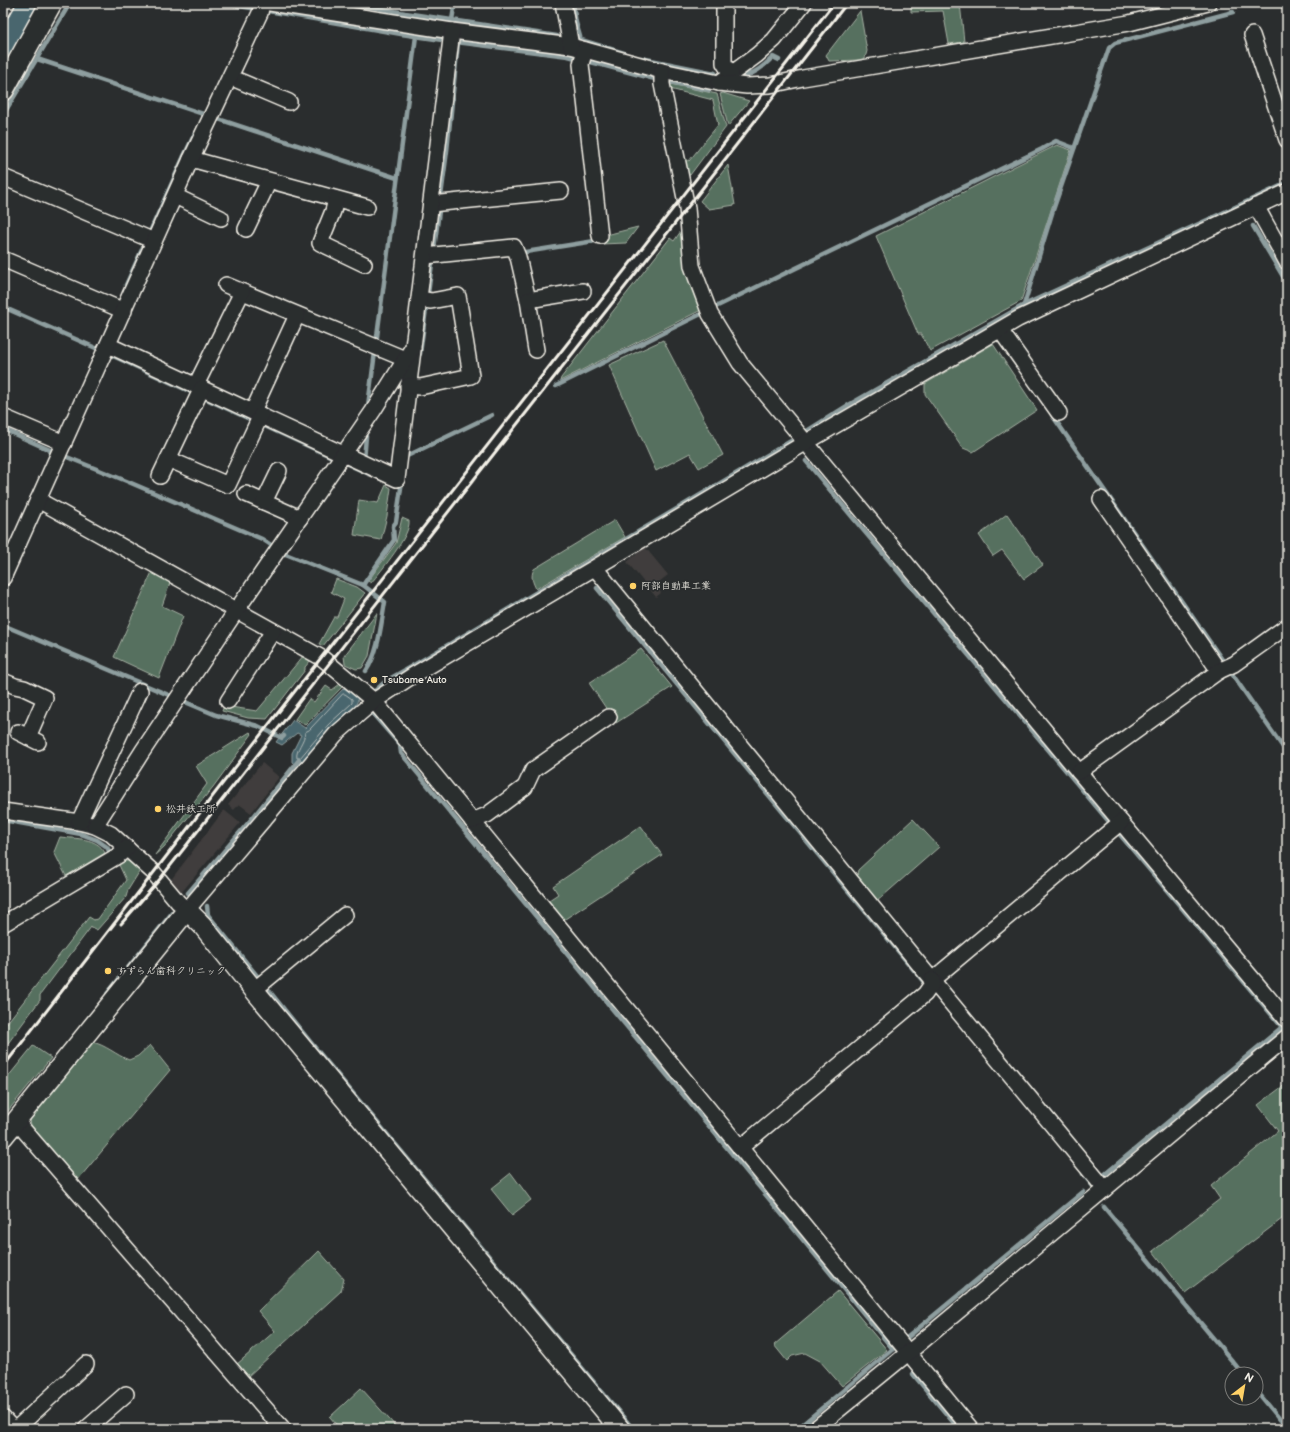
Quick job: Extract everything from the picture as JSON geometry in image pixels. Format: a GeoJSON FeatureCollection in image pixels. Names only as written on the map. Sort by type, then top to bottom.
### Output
{"type":"FeatureCollection","features":[{"type":"Feature","properties":{"kind":"main road"},"geometry":{"type":"LineString","coordinates":[[3,90],[51,3]]}},
{"type":"Feature","properties":{"kind":"street"},"geometry":{"type":"LineString","coordinates":[[3,10],[7,3]]}},
{"type":"Feature","properties":{"kind":"street"},"geometry":{"type":"LineString","coordinates":[[564,3],[580,54],[600,236]]}},
{"type":"Feature","properties":{"kind":"street"},"geometry":{"type":"LineString","coordinates":[[724,3],[724,63],[731,74]]}},
{"type":"Feature","properties":{"kind":"street"},"geometry":{"type":"LineString","coordinates":[[719,83],[756,56],[774,40],[804,3]]}},
{"type":"Feature","properties":{"kind":"street"},"geometry":{"type":"LineString","coordinates":[[3,578],[38,500],[59,446],[106,350],[118,309],[149,239],[175,196],[263,6],[452,38],[580,54],[662,77],[747,86],[770,85],[797,79],[1129,23],[1208,3]]}},
{"type":"Feature","properties":{"kind":"street"},"geometry":{"type":"LineString","coordinates":[[1252,35],[1287,140]]}},
{"type":"Feature","properties":{"kind":"street"},"geometry":{"type":"LineString","coordinates":[[95,826],[178,698],[341,458],[409,353],[424,300],[437,203],[452,38]]}},
{"type":"Feature","properties":{"kind":"street"},"geometry":{"type":"LineString","coordinates":[[230,77],[289,102]]}},
{"type":"Feature","properties":{"kind":"street"},"geometry":{"type":"LineString","coordinates":[[662,77],[686,201],[692,266],[709,310],[740,363],[1079,772],[1116,826],[1287,1020]]}},
{"type":"Feature","properties":{"kind":"street"},"geometry":{"type":"LineString","coordinates":[[191,159],[367,207]]}},
{"type":"Feature","properties":{"kind":"street"},"geometry":{"type":"LineString","coordinates":[[3,177],[149,239]]}},
{"type":"Feature","properties":{"kind":"street"},"geometry":{"type":"LineString","coordinates":[[246,229],[269,181]]}},
{"type":"Feature","properties":{"kind":"street"},"geometry":{"type":"LineString","coordinates":[[437,203],[561,191]]}},
{"type":"Feature","properties":{"kind":"street"},"geometry":{"type":"LineString","coordinates":[[3,1138],[187,910],[336,734],[374,701],[412,676],[595,568],[801,438],[1018,319],[1287,192]]}},
{"type":"Feature","properties":{"kind":"street"},"geometry":{"type":"LineString","coordinates":[[175,196],[221,218]]}},
{"type":"Feature","properties":{"kind":"street"},"geometry":{"type":"LineString","coordinates":[[336,198],[333,211],[320,243],[364,264]]}},
{"type":"Feature","properties":{"kind":"street"},"geometry":{"type":"LineString","coordinates":[[1256,206],[1287,262]]}},
{"type":"Feature","properties":{"kind":"street"},"geometry":{"type":"LineString","coordinates":[[430,256],[514,248],[528,300],[536,350]]}},
{"type":"Feature","properties":{"kind":"street"},"geometry":{"type":"LineString","coordinates":[[3,259],[118,309]]}},
{"type":"Feature","properties":{"kind":"street"},"geometry":{"type":"LineString","coordinates":[[226,285],[376,347],[409,353]]}},
{"type":"Feature","properties":{"kind":"street"},"geometry":{"type":"LineString","coordinates":[[528,300],[583,291]]}},
{"type":"Feature","properties":{"kind":"street"},"geometry":{"type":"LineString","coordinates":[[160,476],[242,292]]}},
{"type":"Feature","properties":{"kind":"street"},"geometry":{"type":"LineString","coordinates":[[413,387],[471,376],[458,296],[424,300]]}},
{"type":"Feature","properties":{"kind":"street"},"geometry":{"type":"LineString","coordinates":[[168,459],[228,485],[257,419],[297,314]]}},
{"type":"Feature","properties":{"kind":"street"},"geometry":{"type":"LineString","coordinates":[[1000,330],[1059,413]]}},
{"type":"Feature","properties":{"kind":"street"},"geometry":{"type":"LineString","coordinates":[[106,350],[341,458],[363,463],[396,479],[413,387],[409,353]]}},
{"type":"Feature","properties":{"kind":"street"},"geometry":{"type":"LineString","coordinates":[[3,417],[59,446]]}},
{"type":"Feature","properties":{"kind":"street"},"geometry":{"type":"LineString","coordinates":[[264,502],[279,471]]}},
{"type":"Feature","properties":{"kind":"street"},"geometry":{"type":"LineString","coordinates":[[246,494],[300,518]]}},
{"type":"Feature","properties":{"kind":"street"},"geometry":{"type":"LineString","coordinates":[[1101,499],[1225,668]]}},
{"type":"Feature","properties":{"kind":"street"},"geometry":{"type":"LineString","coordinates":[[38,500],[322,658],[374,701],[971,1429]]}},
{"type":"Feature","properties":{"kind":"street"},"geometry":{"type":"LineString","coordinates":[[595,568],[930,986],[1100,1183]]}},
{"type":"Feature","properties":{"kind":"street"},"geometry":{"type":"LineString","coordinates":[[1079,772],[1225,668],[1287,626]]}},
{"type":"Feature","properties":{"kind":"street"},"geometry":{"type":"LineString","coordinates":[[228,701],[273,631]]}},
{"type":"Feature","properties":{"kind":"street"},"geometry":{"type":"LineString","coordinates":[[3,681],[24,688],[45,698],[28,737]]}},
{"type":"Feature","properties":{"kind":"street"},"geometry":{"type":"LineString","coordinates":[[79,822],[140,691]]}},
{"type":"Feature","properties":{"kind":"street"},"geometry":{"type":"LineString","coordinates":[[472,821],[487,815],[525,787],[533,770],[609,718]]}},
{"type":"Feature","properties":{"kind":"street"},"geometry":{"type":"LineString","coordinates":[[3,811],[79,822],[95,826],[111,834],[153,872],[178,902],[260,986],[620,1429]]}},
{"type":"Feature","properties":{"kind":"street"},"geometry":{"type":"LineString","coordinates":[[740,1148],[1116,826]]}},
{"type":"Feature","properties":{"kind":"street"},"geometry":{"type":"LineString","coordinates":[[3,924],[119,855],[128,848]]}},
{"type":"Feature","properties":{"kind":"street"},"geometry":{"type":"LineString","coordinates":[[260,986],[345,915]]}},
{"type":"Feature","properties":{"kind":"street"},"geometry":{"type":"LineString","coordinates":[[816,1429],[903,1347],[1100,1183],[1287,1037]]}},
{"type":"Feature","properties":{"kind":"street"},"geometry":{"type":"LineString","coordinates":[[16,1121],[284,1429]]}},
{"type":"Feature","properties":{"kind":"street"},"geometry":{"type":"LineString","coordinates":[[16,1429],[86,1364]]}},
{"type":"Feature","properties":{"kind":"street"},"geometry":{"type":"LineString","coordinates":[[86,1429],[126,1394]]}},
{"type":"Feature","properties":{"kind":"street"},"geometry":{"type":"LineString","coordinates":[[3,1418],[12,1429]]}},
{"type":"Feature","properties":{"kind":"shaded area"},"geometry":{"type":"Polygon","coordinates":[[[645,547],[668,575],[655,585],[661,593],[656,597],[627,562],[645,547]]]}},
{"type":"Feature","properties":{"kind":"shaded area"},"geometry":{"type":"Polygon","coordinates":[[[262,763],[279,777],[251,813],[239,804],[234,810],[228,805],[262,763]]]}},
{"type":"Feature","properties":{"kind":"shaded area"},"geometry":{"type":"Polygon","coordinates":[[[224,810],[240,823],[180,894],[170,881],[224,810]]]}},
{"type":"Feature","properties":{"kind":"green space"},"geometry":{"type":"Polygon","coordinates":[[[12,3],[19,3],[3,33],[3,20],[12,3]]]}},
{"type":"Feature","properties":{"kind":"green space"},"geometry":{"type":"Polygon","coordinates":[[[911,3],[960,3],[964,42],[949,44],[943,11],[911,12],[911,3]]]}},
{"type":"Feature","properties":{"kind":"green space"},"geometry":{"type":"Polygon","coordinates":[[[860,11],[867,51],[865,58],[859,60],[829,61],[826,55],[860,11]]]}},
{"type":"Feature","properties":{"kind":"green space"},"geometry":{"type":"Polygon","coordinates":[[[670,84],[717,94],[726,127],[690,175],[686,174],[681,148],[685,158],[689,161],[718,125],[713,100],[670,89],[670,84]]]}},
{"type":"Feature","properties":{"kind":"green space"},"geometry":{"type":"Polygon","coordinates":[[[723,93],[749,101],[728,126],[720,94],[723,93]]]}},
{"type":"Feature","properties":{"kind":"green space"},"geometry":{"type":"Polygon","coordinates":[[[1057,145],[1071,150],[1021,301],[930,351],[921,334],[918,334],[876,236],[1057,145]]]}},
{"type":"Feature","properties":{"kind":"green space"},"geometry":{"type":"Polygon","coordinates":[[[728,165],[735,205],[709,209],[700,201],[728,165]]]}},
{"type":"Feature","properties":{"kind":"green space"},"geometry":{"type":"Polygon","coordinates":[[[638,227],[626,243],[601,244],[606,235],[638,227]]]}},
{"type":"Feature","properties":{"kind":"green space"},"geometry":{"type":"Polygon","coordinates":[[[681,231],[686,272],[701,310],[560,381],[670,238],[674,241],[681,231]]]}},
{"type":"Feature","properties":{"kind":"green space"},"geometry":{"type":"Polygon","coordinates":[[[663,340],[723,455],[699,468],[690,453],[656,471],[609,365],[663,340]]]}},
{"type":"Feature","properties":{"kind":"green space"},"geometry":{"type":"Polygon","coordinates":[[[993,344],[1037,410],[973,452],[963,448],[925,394],[925,384],[993,344]]]}},
{"type":"Feature","properties":{"kind":"green space"},"geometry":{"type":"Polygon","coordinates":[[[386,485],[391,488],[387,516],[381,540],[354,535],[359,500],[378,503],[386,485]]]}},
{"type":"Feature","properties":{"kind":"green space"},"geometry":{"type":"Polygon","coordinates":[[[1007,514],[1043,565],[1024,579],[1002,550],[993,556],[979,535],[1007,514]]]}},
{"type":"Feature","properties":{"kind":"green space"},"geometry":{"type":"Polygon","coordinates":[[[402,518],[409,521],[405,535],[394,553],[371,583],[368,581],[396,543],[402,518]]]}},
{"type":"Feature","properties":{"kind":"green space"},"geometry":{"type":"Polygon","coordinates":[[[615,520],[625,537],[536,589],[532,577],[534,569],[615,520]]]}},
{"type":"Feature","properties":{"kind":"green space"},"geometry":{"type":"Polygon","coordinates":[[[152,572],[171,580],[162,606],[183,616],[159,678],[114,657],[152,572]]]}},
{"type":"Feature","properties":{"kind":"green space"},"geometry":{"type":"Polygon","coordinates":[[[336,579],[357,587],[365,593],[323,646],[319,644],[334,617],[337,617],[344,599],[331,592],[336,579]]]}},
{"type":"Feature","properties":{"kind":"green space"},"geometry":{"type":"Polygon","coordinates":[[[377,613],[369,656],[362,668],[356,669],[345,664],[344,656],[377,613]]]}},
{"type":"Feature","properties":{"kind":"green space"},"geometry":{"type":"Polygon","coordinates":[[[641,649],[672,687],[616,723],[589,683],[641,649]]]}},
{"type":"Feature","properties":{"kind":"green space"},"geometry":{"type":"Polygon","coordinates":[[[304,655],[311,660],[267,719],[248,718],[222,711],[224,706],[257,711],[304,655]]]}},
{"type":"Feature","properties":{"kind":"green space"},"geometry":{"type":"Polygon","coordinates":[[[340,684],[342,687],[305,725],[295,719],[309,699],[314,702],[326,686],[332,690],[340,684]]]}},
{"type":"Feature","properties":{"kind":"green space"},"geometry":{"type":"Polygon","coordinates":[[[250,732],[252,734],[213,787],[164,847],[155,855],[207,784],[196,766],[250,732]]]}},
{"type":"Feature","properties":{"kind":"green space"},"geometry":{"type":"Polygon","coordinates":[[[913,819],[939,847],[875,903],[865,892],[860,883],[857,874],[858,870],[913,819]]]}},
{"type":"Feature","properties":{"kind":"green space"},"geometry":{"type":"Polygon","coordinates":[[[641,826],[662,855],[562,921],[546,902],[558,894],[553,886],[641,826]]]}},
{"type":"Feature","properties":{"kind":"green space"},"geometry":{"type":"Polygon","coordinates":[[[60,837],[91,841],[97,844],[105,853],[66,876],[54,852],[60,837]]]}},
{"type":"Feature","properties":{"kind":"green space"},"geometry":{"type":"Polygon","coordinates":[[[122,861],[130,862],[141,869],[128,890],[126,897],[97,930],[91,927],[40,995],[40,1000],[3,1050],[3,1028],[89,917],[94,920],[98,919],[126,880],[119,865],[122,861]]]}},
{"type":"Feature","properties":{"kind":"green space"},"geometry":{"type":"Polygon","coordinates":[[[92,1042],[102,1045],[129,1060],[138,1056],[150,1045],[170,1070],[76,1182],[31,1125],[30,1120],[92,1042]]]}},
{"type":"Feature","properties":{"kind":"green space"},"geometry":{"type":"Polygon","coordinates":[[[33,1046],[51,1058],[3,1117],[3,1083],[33,1046]]]}},
{"type":"Feature","properties":{"kind":"green space"},"geometry":{"type":"Polygon","coordinates":[[[1287,1083],[1287,1215],[1185,1293],[1153,1251],[1220,1199],[1211,1186],[1278,1131],[1258,1105],[1287,1083]]]}},
{"type":"Feature","properties":{"kind":"green space"},"geometry":{"type":"Polygon","coordinates":[[[511,1173],[531,1200],[512,1215],[491,1189],[511,1173]]]}},
{"type":"Feature","properties":{"kind":"green space"},"geometry":{"type":"Polygon","coordinates":[[[319,1251],[344,1279],[341,1291],[247,1377],[236,1365],[275,1331],[258,1311],[319,1251]]]}},
{"type":"Feature","properties":{"kind":"green space"},"geometry":{"type":"Polygon","coordinates":[[[838,1291],[887,1350],[842,1386],[820,1361],[805,1353],[792,1356],[787,1361],[774,1345],[838,1291]]]}},
{"type":"Feature","properties":{"kind":"green space"},"geometry":{"type":"Polygon","coordinates":[[[361,1388],[398,1429],[340,1429],[330,1417],[361,1388]]]}},
{"type":"Feature","properties":{"kind":"water"},"geometry":{"type":"Polygon","coordinates":[[[344,688],[357,697],[358,700],[355,706],[331,728],[298,767],[292,762],[292,753],[301,735],[297,733],[282,745],[276,742],[293,720],[305,728],[344,688]]]}},
{"type":"Feature","properties":{"kind":"waterway"},"geometry":{"type":"LineString","coordinates":[[3,46],[27,3]]}},
{"type":"Feature","properties":{"kind":"waterway"},"geometry":{"type":"LineString","coordinates":[[3,115],[70,3]]}},
{"type":"Feature","properties":{"kind":"waterway"},"geometry":{"type":"LineString","coordinates":[[222,3],[449,41]]}},
{"type":"Feature","properties":{"kind":"waterway"},"geometry":{"type":"LineString","coordinates":[[349,3],[557,36]]}},
{"type":"Feature","properties":{"kind":"waterway"},"geometry":{"type":"LineString","coordinates":[[452,20],[454,8],[457,3]]}},
{"type":"Feature","properties":{"kind":"waterway"},"geometry":{"type":"LineString","coordinates":[[573,3],[576,23],[581,40]]}},
{"type":"Feature","properties":{"kind":"waterway"},"geometry":{"type":"LineString","coordinates":[[1024,305],[1053,210],[1109,48],[1115,43],[1233,12]]}},
{"type":"Feature","properties":{"kind":"waterway"},"geometry":{"type":"LineString","coordinates":[[368,406],[416,36]]}},
{"type":"Feature","properties":{"kind":"waterway"},"geometry":{"type":"LineString","coordinates":[[578,39],[624,53]]}},
{"type":"Feature","properties":{"kind":"waterway"},"geometry":{"type":"LineString","coordinates":[[456,42],[568,56],[651,78],[709,90],[709,88]]}},
{"type":"Feature","properties":{"kind":"waterway"},"geometry":{"type":"LineString","coordinates":[[420,354],[447,151],[458,43]]}},
{"type":"Feature","properties":{"kind":"waterway"},"geometry":{"type":"LineString","coordinates":[[738,78],[749,75],[765,65],[773,57],[779,60]]}},
{"type":"Feature","properties":{"kind":"waterway"},"geometry":{"type":"LineString","coordinates":[[641,58],[715,73]]}},
{"type":"Feature","properties":{"kind":"waterway"},"geometry":{"type":"LineString","coordinates":[[37,59],[397,178]]}},
{"type":"Feature","properties":{"kind":"waterway"},"geometry":{"type":"LineString","coordinates":[[126,285],[195,133]]}},
{"type":"Feature","properties":{"kind":"waterway"},"geometry":{"type":"LineString","coordinates":[[556,386],[1056,141],[1074,148]]}},
{"type":"Feature","properties":{"kind":"waterway"},"geometry":{"type":"LineString","coordinates":[[376,690],[386,681],[791,441],[847,406],[1024,305],[1287,183]]}},
{"type":"Feature","properties":{"kind":"waterway"},"geometry":{"type":"LineString","coordinates":[[1253,226],[1287,283]]}},
{"type":"Feature","properties":{"kind":"waterway"},"geometry":{"type":"LineString","coordinates":[[519,253],[601,240]]}},
{"type":"Feature","properties":{"kind":"waterway"},"geometry":{"type":"LineString","coordinates":[[3,307],[98,349],[369,474]]}},
{"type":"Feature","properties":{"kind":"waterway"},"geometry":{"type":"LineString","coordinates":[[405,457],[492,415]]}},
{"type":"Feature","properties":{"kind":"waterway"},"geometry":{"type":"LineString","coordinates":[[1052,415],[1287,753]]}},
{"type":"Feature","properties":{"kind":"waterway"},"geometry":{"type":"LineString","coordinates":[[3,429],[52,451],[50,454]]}},
{"type":"Feature","properties":{"kind":"waterway"},"geometry":{"type":"LineString","coordinates":[[364,461],[366,436]]}},
{"type":"Feature","properties":{"kind":"waterway"},"geometry":{"type":"LineString","coordinates":[[55,445],[52,451],[262,539],[283,553],[363,585]]}},
{"type":"Feature","properties":{"kind":"waterway"},"geometry":{"type":"LineString","coordinates":[[806,461],[1282,1027]]}},
{"type":"Feature","properties":{"kind":"waterway"},"geometry":{"type":"LineString","coordinates":[[366,671],[377,647],[385,602],[363,585],[394,540],[393,526],[396,522],[402,481]]}},
{"type":"Feature","properties":{"kind":"waterway"},"geometry":{"type":"LineString","coordinates":[[597,588],[928,987]]}},
{"type":"Feature","properties":{"kind":"waterway"},"geometry":{"type":"LineString","coordinates":[[3,625],[216,715],[258,726],[282,738],[284,736]]}},
{"type":"Feature","properties":{"kind":"waterway"},"geometry":{"type":"LineString","coordinates":[[373,714],[400,745],[401,753],[893,1349]]}},
{"type":"Feature","properties":{"kind":"waterway"},"geometry":{"type":"LineString","coordinates":[[188,893],[255,815],[299,760]]}},
{"type":"Feature","properties":{"kind":"waterway"},"geometry":{"type":"LineString","coordinates":[[3,820],[81,834],[97,840],[107,847],[110,853],[107,855]]}},
{"type":"Feature","properties":{"kind":"waterway"},"geometry":{"type":"LineString","coordinates":[[207,906],[208,915],[316,1049],[633,1429]]}},
{"type":"Feature","properties":{"kind":"waterway"},"geometry":{"type":"LineString","coordinates":[[107,994],[172,913]]}},
{"type":"Feature","properties":{"kind":"waterway"},"geometry":{"type":"LineString","coordinates":[[1083,1174],[1092,1185],[1287,1023]]}},
{"type":"Feature","properties":{"kind":"waterway"},"geometry":{"type":"LineString","coordinates":[[903,1341],[1083,1192]]}},
{"type":"Feature","properties":{"kind":"waterway"},"geometry":{"type":"LineString","coordinates":[[1104,1207],[1236,1366]]}},
{"type":"Feature","properties":{"kind":"waterway"},"geometry":{"type":"LineString","coordinates":[[797,1429],[894,1348]]}},
{"type":"Feature","properties":{"kind":"waterway"},"geometry":{"type":"LineString","coordinates":[[913,1374],[959,1429]]}},
{"type":"Feature","properties":{"kind":"waterway"},"geometry":{"type":"LineString","coordinates":[[1264,1400],[1287,1428]]}},
{"type":"Feature","properties":{"kind":"railway"},"geometry":{"type":"LineString","coordinates":[[3,1067],[219,788],[834,3]]}},
{"type":"Feature","properties":{"kind":"railway"},"geometry":{"type":"LineString","coordinates":[[121,924],[160,879],[847,3]]}},
{"type":"Feature","properties":{"kind":"place","name":"阿部自動車工業"},"geometry":{"type":"Point","coordinates":[633,586]}},
{"type":"Feature","properties":{"kind":"place","name":"Tsubame Auto"},"geometry":{"type":"Point","coordinates":[374,680]}},
{"type":"Feature","properties":{"kind":"place","name":"松井鉄工所"},"geometry":{"type":"Point","coordinates":[158,809]}},
{"type":"Feature","properties":{"kind":"place","name":"すずらん歯科クリニック"},"geometry":{"type":"Point","coordinates":[108,971]}}]}
